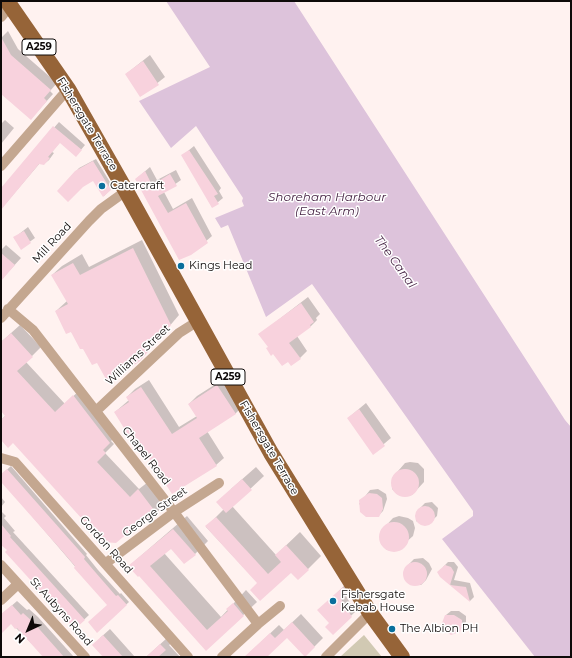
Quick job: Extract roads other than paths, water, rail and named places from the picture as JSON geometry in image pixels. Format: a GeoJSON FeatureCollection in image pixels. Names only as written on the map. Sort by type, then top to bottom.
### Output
{"type":"FeatureCollection","features":[{"type":"Feature","properties":{"kind":"main road","name":"Fishersgate Terrace"},"geometry":{"type":"LineString","coordinates":[[6,8],[68,89],[271,453],[370,613],[402,657]]}},
{"type":"Feature","properties":{"kind":"street"},"geometry":{"type":"LineString","coordinates":[[1,166],[68,89]]}},
{"type":"Feature","properties":{"kind":"street","name":"Mill Road"},"geometry":{"type":"LineString","coordinates":[[1,318],[89,221],[101,209],[126,191]]}},
{"type":"Feature","properties":{"kind":"street","name":"Chapel Road"},"geometry":{"type":"LineString","coordinates":[[8,309],[33,330],[174,512],[258,624]]}},
{"type":"Feature","properties":{"kind":"street","name":"Williams Street"},"geometry":{"type":"LineString","coordinates":[[96,411],[179,333],[198,321]]}},
{"type":"Feature","properties":{"kind":"street","name":"Gordon Road"},"geometry":{"type":"LineString","coordinates":[[1,458],[15,462],[188,657]]}},
{"type":"Feature","properties":{"kind":"street","name":"George Street"},"geometry":{"type":"LineString","coordinates":[[106,563],[174,512],[219,483]]}},
{"type":"Feature","properties":{"kind":"street","name":"St Aubyns Road"},"geometry":{"type":"LineString","coordinates":[[1,565],[85,657]]}},
{"type":"Feature","properties":{"kind":"street"},"geometry":{"type":"LineString","coordinates":[[1,600],[18,584]]}},
{"type":"Feature","properties":{"kind":"street"},"geometry":{"type":"LineString","coordinates":[[222,657],[280,606]]}},
{"type":"Feature","properties":{"kind":"street"},"geometry":{"type":"LineString","coordinates":[[326,657],[370,613]]}},
{"type":"Feature","properties":{"kind":"water","name":"Shoreham Harbour (East Arm)"},"geometry":{"type":"Polygon","coordinates":[[[166,1],[294,1],[565,420],[571,427],[571,657],[535,657],[442,539],[473,516],[473,511],[312,284],[266,317],[228,225],[221,228],[215,218],[244,206],[242,201],[243,198],[196,126],[171,148],[139,101],[210,67],[166,1]]]}},
{"type":"Feature","properties":{"kind":"place","name":"Catercraft"},"geometry":{"type":"Point","coordinates":[102,186]}},
{"type":"Feature","properties":{"kind":"place","name":"Kings Head"},"geometry":{"type":"Point","coordinates":[181,266]}},
{"type":"Feature","properties":{"kind":"place","name":"Fishersgate Kebab House"},"geometry":{"type":"Point","coordinates":[333,601]}},
{"type":"Feature","properties":{"kind":"place","name":"The Albion PH"},"geometry":{"type":"Point","coordinates":[392,629]}},
{"type":"Feature","properties":{"kind":"water label","name":"The Canal"},"geometry":{"type":"Point","coordinates":[395,262]}}]}
